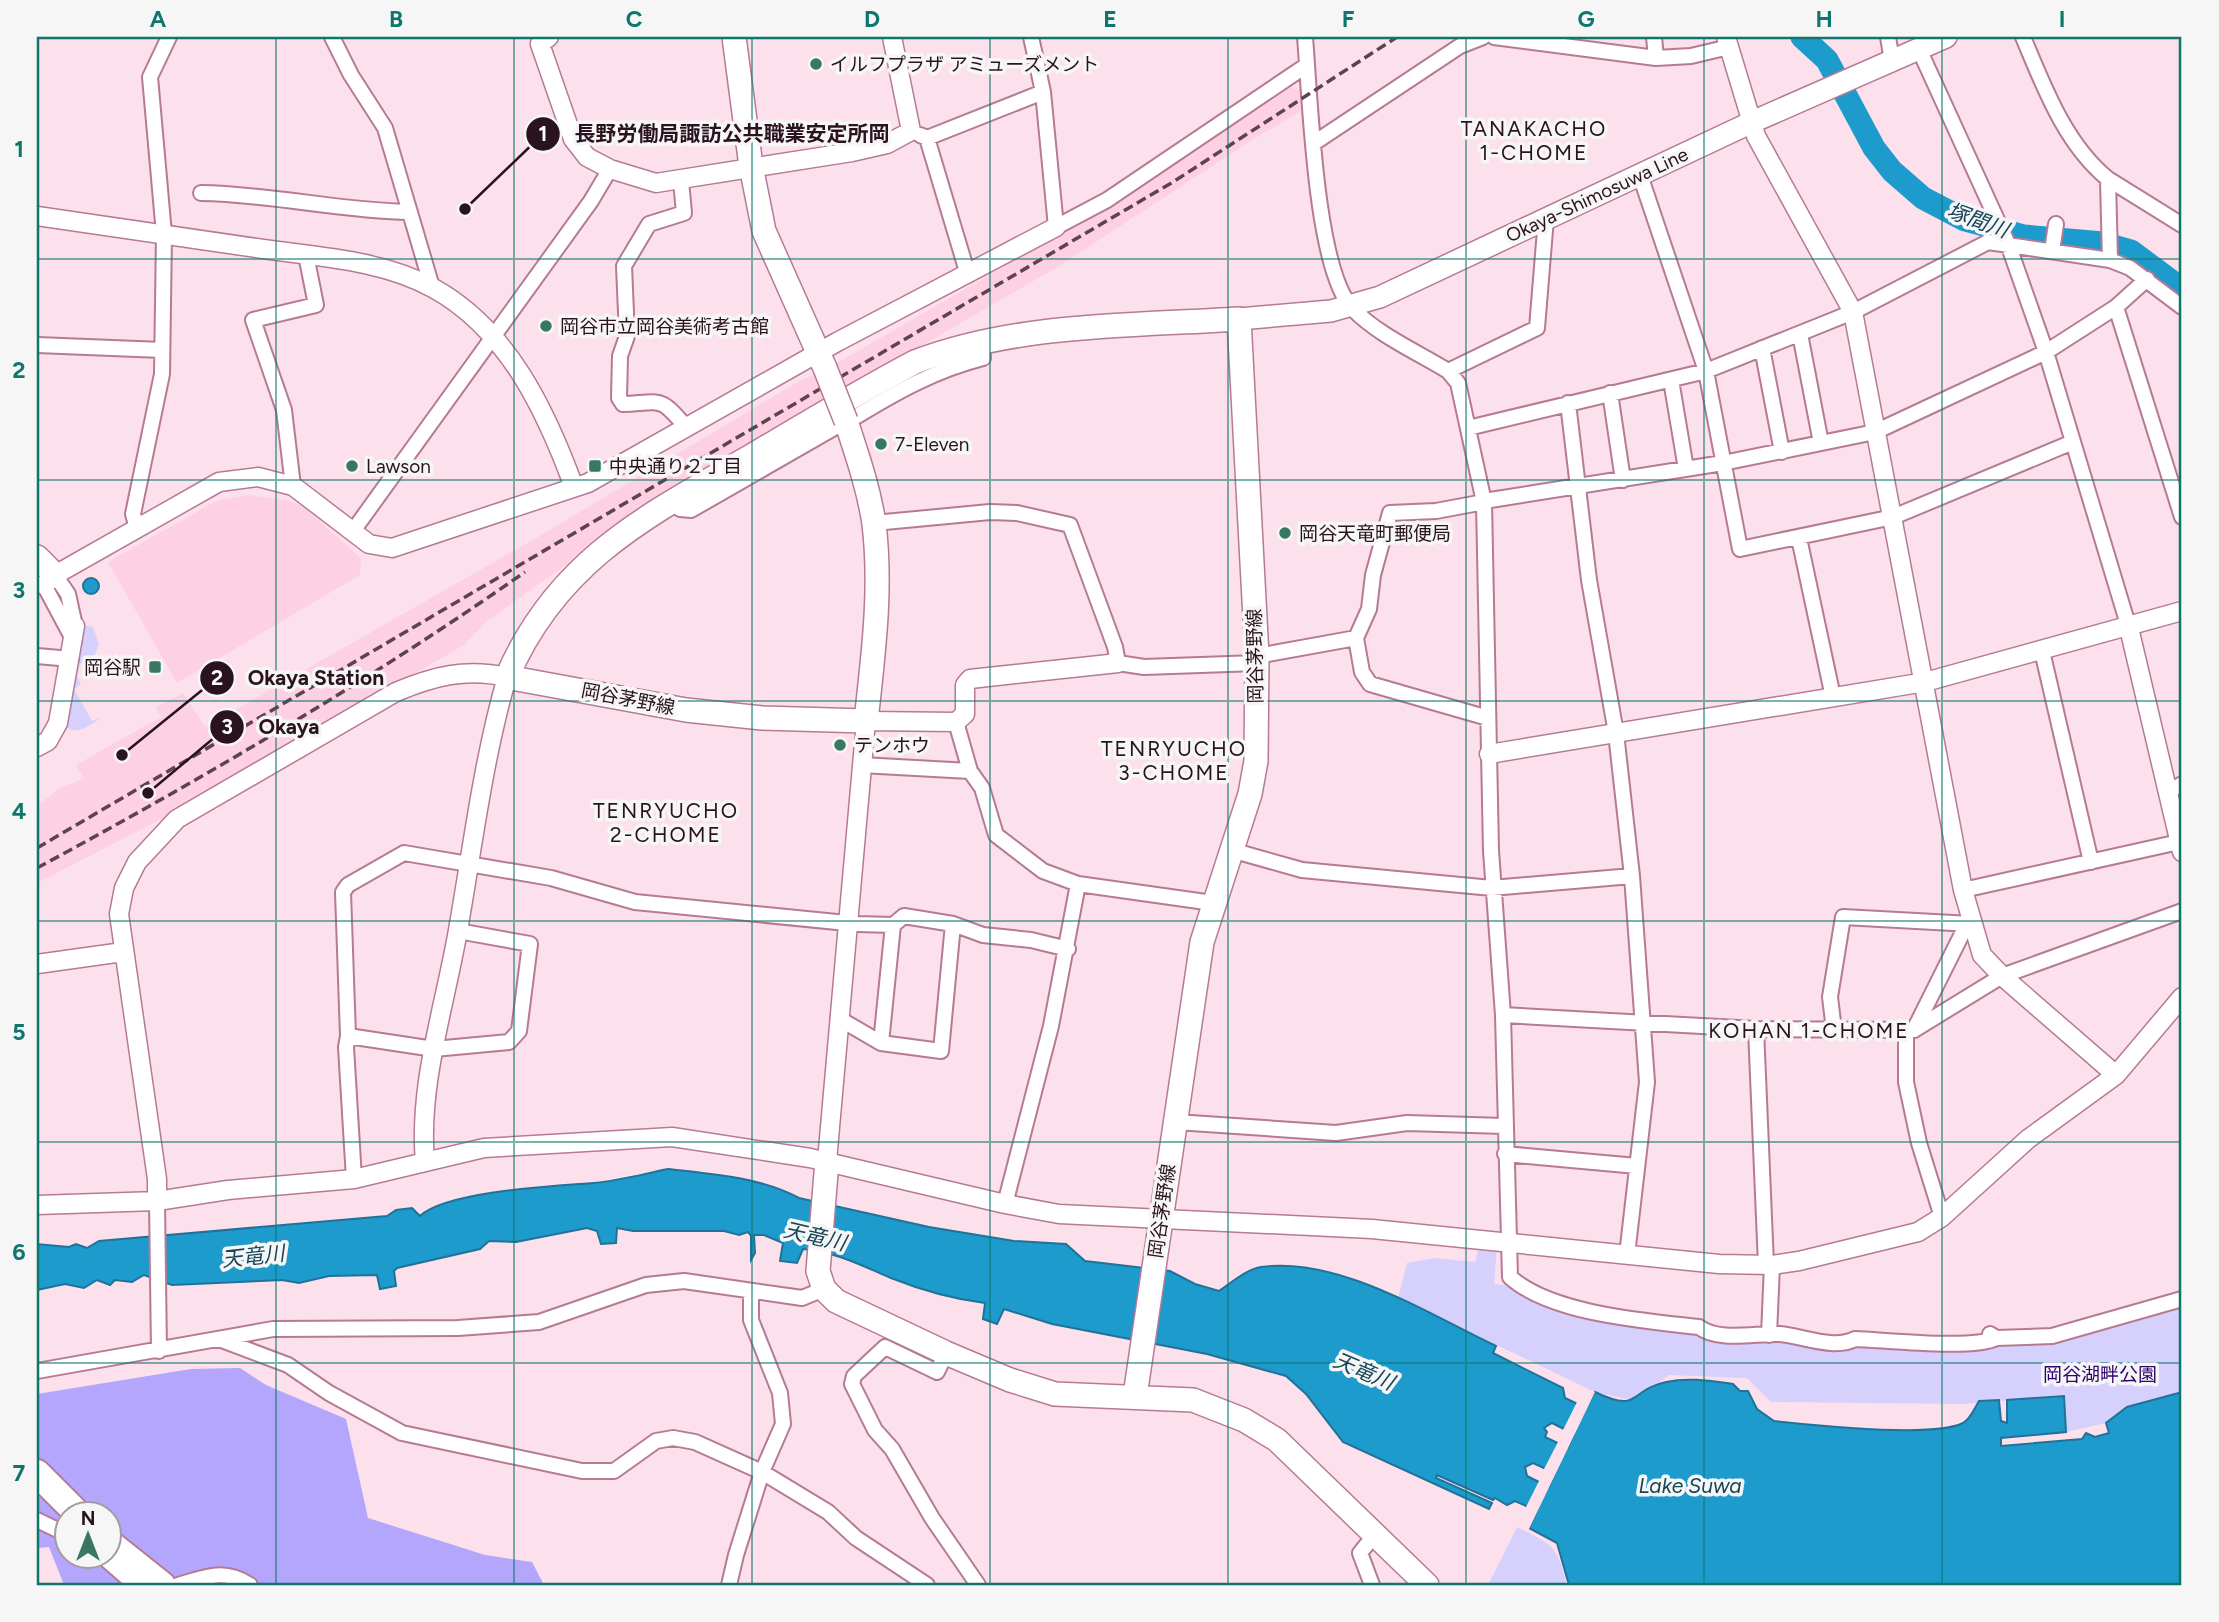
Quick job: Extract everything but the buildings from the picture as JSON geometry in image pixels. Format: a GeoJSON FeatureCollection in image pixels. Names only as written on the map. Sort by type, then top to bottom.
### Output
{"type":"FeatureCollection","features":[{"type":"Feature","properties":{"kind":"highway"},"geometry":{"type":"LineString","coordinates":[[37,1473],[64,1500]]}},
{"type":"Feature","properties":{"kind":"highway"},"geometry":{"type":"LineString","coordinates":[[122,1553],[162,1585]]}},
{"type":"Feature","properties":{"kind":"main road"},"geometry":{"type":"LineString","coordinates":[[734,37],[751,166],[764,231],[846,422],[864,475],[874,523],[877,568],[866,721]]}},
{"type":"Feature","properties":{"kind":"main road","name":"Okaya-Shimosuwa Line"},"geometry":{"type":"LineString","coordinates":[[1239,318],[1351,307],[1380,297],[1750,123],[1947,37]]}},
{"type":"Feature","properties":{"kind":"main road"},"geometry":{"type":"LineString","coordinates":[[507,677],[531,628],[563,585],[622,535],[671,502],[915,362],[982,341],[1065,330],[1239,318]]}},
{"type":"Feature","properties":{"kind":"main road","name":"岡谷茅野線"},"geometry":{"type":"LineString","coordinates":[[1136,1388],[1202,942],[1250,794],[1256,761],[1257,659],[1239,318]]}},
{"type":"Feature","properties":{"kind":"main road"},"geometry":{"type":"LineString","coordinates":[[37,557],[45,579]]}},
{"type":"Feature","properties":{"kind":"main road","name":"岡谷茅野線"},"geometry":{"type":"LineString","coordinates":[[507,677],[686,710],[762,718],[866,721]]}},
{"type":"Feature","properties":{"kind":"main road"},"geometry":{"type":"LineString","coordinates":[[826,1167],[821,1285],[836,1301],[946,1353],[1010,1380],[1055,1394],[1136,1388],[1193,1400],[1244,1420],[1277,1440],[1427,1585]]}},
{"type":"Feature","properties":{"kind":"street"},"geometry":{"type":"LineString","coordinates":[[137,528],[133,514],[162,374],[164,234],[150,77],[169,37]]}},
{"type":"Feature","properties":{"kind":"street"},"geometry":{"type":"LineString","coordinates":[[332,37],[345,66],[385,128],[432,287]]}},
{"type":"Feature","properties":{"kind":"street"},"geometry":{"type":"LineString","coordinates":[[892,37],[919,135],[968,275]]}},
{"type":"Feature","properties":{"kind":"street"},"geometry":{"type":"LineString","coordinates":[[1031,37],[1043,92],[1056,226]]}},
{"type":"Feature","properties":{"kind":"street"},"geometry":{"type":"LineString","coordinates":[[1305,37],[1319,209],[1338,287],[1351,307],[1366,321],[1448,371],[1458,383],[1484,501],[1492,888],[1503,1015],[1510,1277],[1540,1295],[1623,1316],[1699,1327],[1705,1324],[1769,1332],[1849,1335],[1855,1339],[1974,1343],[1996,1338],[2052,1336],[2182,1299]]}},
{"type":"Feature","properties":{"kind":"street"},"geometry":{"type":"LineString","coordinates":[[1314,143],[1460,46],[1483,37]]}},
{"type":"Feature","properties":{"kind":"street"},"geometry":{"type":"LineString","coordinates":[[1494,37],[1656,58],[1691,56],[1728,42],[1750,123],[1853,312],[1969,924],[1982,955],[2002,976],[2116,1075]]}},
{"type":"Feature","properties":{"kind":"street"},"geometry":{"type":"LineString","coordinates":[[1654,37],[1656,58]]}},
{"type":"Feature","properties":{"kind":"street"},"geometry":{"type":"LineString","coordinates":[[1888,37],[1892,61]]}},
{"type":"Feature","properties":{"kind":"street"},"geometry":{"type":"LineString","coordinates":[[2023,37],[2050,102],[2094,168],[2182,225]]}},
{"type":"Feature","properties":{"kind":"street"},"geometry":{"type":"LineString","coordinates":[[539,39],[573,139],[587,157],[610,169],[656,183],[681,181],[751,166],[852,152],[887,144],[1043,92]]}},
{"type":"Feature","properties":{"kind":"street"},"geometry":{"type":"LineString","coordinates":[[1919,50],[2005,240],[2046,352],[2175,788],[2181,847],[2091,862],[1963,890]]}},
{"type":"Feature","properties":{"kind":"street"},"geometry":{"type":"LineString","coordinates":[[37,747],[53,735],[74,642],[45,579],[219,482],[258,477],[293,486],[369,544],[392,548],[573,487],[636,458],[687,428],[822,361],[968,275],[1107,200],[1307,65]]}},
{"type":"Feature","properties":{"kind":"street"},"geometry":{"type":"LineString","coordinates":[[353,531],[591,201],[610,169]]}},
{"type":"Feature","properties":{"kind":"street"},"geometry":{"type":"LineString","coordinates":[[1640,175],[1706,371],[1740,549],[1893,517],[2073,442]]}},
{"type":"Feature","properties":{"kind":"street"},"geometry":{"type":"LineString","coordinates":[[2108,179],[2110,258]]}},
{"type":"Feature","properties":{"kind":"street"},"geometry":{"type":"LineString","coordinates":[[681,181],[684,213],[649,224],[624,266],[627,336],[620,356],[619,398],[622,404],[659,402],[667,405],[687,428]]}},
{"type":"Feature","properties":{"kind":"street"},"geometry":{"type":"LineString","coordinates":[[201,193],[274,196],[360,211],[410,212]]}},
{"type":"Feature","properties":{"kind":"street"},"geometry":{"type":"LineString","coordinates":[[37,216],[306,255],[372,267],[432,287],[493,337],[511,356],[530,391],[573,487]]}},
{"type":"Feature","properties":{"kind":"street"},"geometry":{"type":"LineString","coordinates":[[1448,371],[1538,328],[1546,218]]}},
{"type":"Feature","properties":{"kind":"street"},"geometry":{"type":"LineString","coordinates":[[2052,249],[2056,224]]}},
{"type":"Feature","properties":{"kind":"street"},"geometry":{"type":"LineString","coordinates":[[1468,428],[1706,371],[1853,312],[1989,242],[2005,240],[2110,258],[2147,279],[2182,307]]}},
{"type":"Feature","properties":{"kind":"street"},"geometry":{"type":"LineString","coordinates":[[293,486],[284,410],[253,320],[316,305],[306,255]]}},
{"type":"Feature","properties":{"kind":"street"},"geometry":{"type":"LineString","coordinates":[[1488,718],[1370,684],[1362,671],[1356,638],[1369,609],[1373,575],[1390,513],[1436,511],[1623,480],[1782,452],[1875,432],[2046,352],[2116,307],[2147,279]]}},
{"type":"Feature","properties":{"kind":"street"},"geometry":{"type":"LineString","coordinates":[[2116,307],[2181,509]]}},
{"type":"Feature","properties":{"kind":"street"},"geometry":{"type":"LineString","coordinates":[[1800,334],[1821,443]]}},
{"type":"Feature","properties":{"kind":"street"},"geometry":{"type":"LineString","coordinates":[[671,502],[680,509],[691,510],[909,384],[950,366],[983,358],[982,341]]}},
{"type":"Feature","properties":{"kind":"street"},"geometry":{"type":"LineString","coordinates":[[37,345],[162,350]]}},
{"type":"Feature","properties":{"kind":"street"},"geometry":{"type":"LineString","coordinates":[[1762,348],[1782,452]]}},
{"type":"Feature","properties":{"kind":"street"},"geometry":{"type":"LineString","coordinates":[[1671,380],[1686,469]]}},
{"type":"Feature","properties":{"kind":"street"},"geometry":{"type":"LineString","coordinates":[[1611,393],[1623,480]]}},
{"type":"Feature","properties":{"kind":"street"},"geometry":{"type":"LineString","coordinates":[[1568,403],[1589,580],[1616,733],[1632,876],[1640,1023],[1647,1082],[1627,1255]]}},
{"type":"Feature","properties":{"kind":"street"},"geometry":{"type":"LineString","coordinates":[[874,523],[990,512],[1017,513],[1070,525],[1115,647],[1118,663]]}},
{"type":"Feature","properties":{"kind":"street"},"geometry":{"type":"LineString","coordinates":[[1799,538],[1833,697]]}},
{"type":"Feature","properties":{"kind":"street"},"geometry":{"type":"LineString","coordinates":[[1489,754],[1925,682],[2129,628],[2182,611]]}},
{"type":"Feature","properties":{"kind":"street"},"geometry":{"type":"LineString","coordinates":[[826,1167],[866,721],[957,722],[965,715],[965,685],[970,679],[1118,663],[1144,667],[1257,659],[1356,638]]}},
{"type":"Feature","properties":{"kind":"street"},"geometry":{"type":"LineString","coordinates":[[37,656],[74,642]]}},
{"type":"Feature","properties":{"kind":"street"},"geometry":{"type":"LineString","coordinates":[[2042,651],[2091,862]]}},
{"type":"Feature","properties":{"kind":"street"},"geometry":{"type":"LineString","coordinates":[[159,1351],[157,1179],[119,914],[124,888],[136,862],[149,845],[177,819],[396,692],[433,677],[461,672],[507,677],[491,732],[458,931],[434,1049],[422,1132],[425,1162]]}},
{"type":"Feature","properties":{"kind":"street"},"geometry":{"type":"LineString","coordinates":[[957,722],[970,771],[982,788],[996,835],[1043,871],[1078,884],[1213,903]]}},
{"type":"Feature","properties":{"kind":"street"},"geometry":{"type":"LineString","coordinates":[[861,765],[970,771]]}},
{"type":"Feature","properties":{"kind":"street"},"geometry":{"type":"LineString","coordinates":[[1231,850],[1302,870],[1492,888],[1632,876]]}},
{"type":"Feature","properties":{"kind":"street"},"geometry":{"type":"LineString","coordinates":[[354,1179],[346,1047],[348,1036],[342,892],[348,885],[404,853],[551,878],[635,902],[847,923],[893,925],[904,916],[953,924],[983,935],[1031,940],[1068,948]]}},
{"type":"Feature","properties":{"kind":"street"},"geometry":{"type":"LineString","coordinates":[[1005,1204],[1051,1026],[1068,948],[1078,884]]}},
{"type":"Feature","properties":{"kind":"street"},"geometry":{"type":"LineString","coordinates":[[1503,1015],[1756,1029],[1910,1031],[2002,976],[2182,911]]}},
{"type":"Feature","properties":{"kind":"street"},"geometry":{"type":"LineString","coordinates":[[1834,1030],[1830,997],[1843,917],[1969,924]]}},
{"type":"Feature","properties":{"kind":"street"},"geometry":{"type":"LineString","coordinates":[[838,1018],[881,1043],[940,1051],[953,924]]}},
{"type":"Feature","properties":{"kind":"street"},"geometry":{"type":"LineString","coordinates":[[1942,1217],[1919,1143],[1906,1082],[1910,1031],[1969,924]]}},
{"type":"Feature","properties":{"kind":"street"},"geometry":{"type":"LineString","coordinates":[[881,1043],[893,925]]}},
{"type":"Feature","properties":{"kind":"street"},"geometry":{"type":"LineString","coordinates":[[348,1036],[434,1049],[509,1042],[519,1031],[530,944],[458,931]]}},
{"type":"Feature","properties":{"kind":"street"},"geometry":{"type":"LineString","coordinates":[[37,964],[123,952]]}},
{"type":"Feature","properties":{"kind":"street"},"geometry":{"type":"LineString","coordinates":[[37,1205],[157,1207],[228,1190],[354,1179],[484,1148],[672,1137],[1059,1214],[1160,1227],[1373,1229],[1719,1264],[1769,1265],[1825,1256],[1918,1232],[1942,1217],[2028,1139],[2116,1075],[2182,997]]}},
{"type":"Feature","properties":{"kind":"street"},"geometry":{"type":"LineString","coordinates":[[1756,1029],[1769,1265],[1769,1332]]}},
{"type":"Feature","properties":{"kind":"street"},"geometry":{"type":"LineString","coordinates":[[1176,1122],[1336,1133],[1408,1123],[1504,1126]]}},
{"type":"Feature","properties":{"kind":"street"},"geometry":{"type":"LineString","coordinates":[[1505,1154],[1637,1166]]}},
{"type":"Feature","properties":{"kind":"street"},"geometry":{"type":"LineString","coordinates":[[37,1371],[273,1329],[458,1328],[538,1322],[646,1285],[684,1281],[802,1298],[821,1285]]}},
{"type":"Feature","properties":{"kind":"street"},"geometry":{"type":"LineString","coordinates":[[729,1585],[762,1472],[783,1424],[783,1408],[751,1320],[751,1291]]}},
{"type":"Feature","properties":{"kind":"street"},"geometry":{"type":"LineString","coordinates":[[218,1339],[288,1365],[329,1393],[402,1433],[582,1471],[606,1473],[623,1467],[656,1441],[673,1438],[723,1452],[828,1512],[856,1538],[927,1585]]}},
{"type":"Feature","properties":{"kind":"street"},"geometry":{"type":"LineString","coordinates":[[946,1353],[937,1372],[885,1347],[854,1376],[852,1384],[875,1430],[892,1449],[932,1518],[978,1585]]}},
{"type":"Feature","properties":{"kind":"street"},"geometry":{"type":"LineString","coordinates":[[1372,1585],[1360,1553],[1376,1533]]}},
{"type":"Feature","properties":{"kind":"street"},"geometry":{"type":"LineString","coordinates":[[119,1570],[145,1585]]}},
{"type":"Feature","properties":{"kind":"street"},"geometry":{"type":"LineString","coordinates":[[178,1585],[208,1576],[233,1574],[250,1585]]}},
{"type":"Feature","properties":{"kind":"shaded area"},"geometry":{"type":"Polygon","coordinates":[[[1288,86],[1301,91],[1300,112],[1255,138],[1059,266],[615,524],[560,569],[487,621],[464,645],[173,813],[37,883],[37,807],[57,790],[84,778],[76,765],[161,717],[156,707],[183,693],[205,727],[533,540],[796,383],[839,362],[1150,182],[1288,86]]]}},
{"type":"Feature","properties":{"kind":"shaded area"},"geometry":{"type":"Polygon","coordinates":[[[248,495],[286,500],[302,506],[361,558],[360,575],[177,683],[108,562],[218,500],[248,495]]]}},
{"type":"Feature","properties":{"kind":"shaded area"},"geometry":{"type":"Polygon","coordinates":[[[240,1368],[266,1385],[346,1419],[368,1518],[485,1555],[532,1562],[544,1585],[64,1585],[58,1570],[122,1570],[122,1500],[52,1500],[52,1555],[49,1547],[37,1548],[37,1394],[191,1369],[240,1368]]]}},
{"type":"Feature","properties":{"kind":"green space"},"geometry":{"type":"Polygon","coordinates":[[[81,625],[93,627],[99,645],[95,654],[80,664],[77,676],[81,684],[74,689],[92,721],[101,718],[82,729],[73,730],[64,725],[78,661],[81,625]]]}},
{"type":"Feature","properties":{"kind":"green space","name":"岡谷湖畔公園"},"geometry":{"type":"Polygon","coordinates":[[[1478,1250],[1497,1250],[1494,1284],[1511,1286],[1549,1307],[1624,1324],[1737,1339],[1994,1344],[2060,1340],[2182,1307],[2182,1392],[2127,1407],[2106,1423],[2066,1432],[2063,1396],[1962,1404],[1771,1402],[1747,1378],[1669,1375],[1632,1400],[1595,1392],[1398,1298],[1407,1263],[1435,1258],[1475,1262],[1478,1250]]]}},
{"type":"Feature","properties":{"kind":"green space"},"geometry":{"type":"Polygon","coordinates":[[[1517,1527],[1552,1548],[1560,1562],[1567,1585],[1488,1585],[1517,1527]]]}},
{"type":"Feature","properties":{"kind":"water"},"geometry":{"type":"Polygon","coordinates":[[[91,578],[97,580],[97,592],[91,594],[85,592],[83,586],[85,580],[91,578]]]}},
{"type":"Feature","properties":{"kind":"water"},"geometry":{"type":"Polygon","coordinates":[[[668,1169],[752,1181],[799,1198],[929,1227],[1014,1241],[1066,1244],[1085,1261],[1170,1271],[1195,1284],[1219,1291],[1256,1268],[1290,1266],[1321,1270],[1382,1290],[1496,1346],[1493,1353],[1563,1388],[1565,1398],[1586,1408],[1595,1392],[1620,1401],[1628,1401],[1645,1390],[1666,1382],[1700,1380],[1733,1384],[1740,1391],[1748,1391],[1757,1409],[1774,1421],[1871,1429],[1926,1430],[1963,1423],[1979,1401],[1999,1400],[2001,1421],[2007,1423],[2007,1400],[2064,1396],[2066,1432],[2001,1438],[2001,1446],[2082,1439],[2086,1433],[2095,1437],[2109,1433],[2106,1423],[2127,1407],[2182,1392],[2182,1585],[1569,1585],[1557,1543],[1529,1528],[1537,1511],[1515,1501],[1507,1505],[1495,1498],[1493,1500],[1437,1475],[1436,1478],[1492,1503],[1489,1509],[1343,1442],[1306,1394],[1286,1376],[1207,1354],[1052,1324],[1004,1309],[997,1324],[983,1319],[985,1303],[925,1290],[837,1256],[803,1249],[797,1263],[780,1261],[783,1243],[764,1235],[754,1235],[755,1253],[751,1260],[751,1236],[748,1232],[739,1235],[724,1231],[633,1231],[617,1228],[616,1243],[601,1244],[597,1231],[587,1228],[516,1242],[489,1241],[480,1249],[397,1268],[394,1271],[396,1286],[380,1289],[377,1275],[329,1276],[299,1283],[282,1280],[172,1285],[144,1275],[132,1282],[115,1280],[110,1285],[97,1280],[84,1288],[65,1284],[37,1290],[37,1244],[69,1247],[76,1244],[87,1248],[99,1241],[387,1216],[396,1210],[412,1208],[420,1216],[453,1201],[477,1195],[602,1182],[668,1169]],[[1552,1423],[1544,1428],[1547,1432],[1545,1437],[1568,1448],[1574,1434],[1552,1423]],[[1533,1463],[1525,1467],[1527,1476],[1549,1487],[1555,1473],[1533,1463]]]}},
{"type":"Feature","properties":{"kind":"pier"},"geometry":{"type":"Polygon","coordinates":[[[1591,1391],[1595,1392],[1528,1531],[1526,1527],[1533,1513],[1525,1509],[1540,1479],[1547,1482],[1551,1475],[1543,1471],[1559,1440],[1566,1443],[1570,1435],[1562,1432],[1578,1400],[1585,1404],[1591,1391]]]}},
{"type":"Feature","properties":{"kind":"waterway","name":"塚間川"},"geometry":{"type":"LineString","coordinates":[[1802,37],[1827,60],[1874,148],[1892,171],[1923,198],[1965,220],[2024,236],[2103,243],[2131,251],[2182,289]]}},
{"type":"Feature","properties":{"kind":"railway"},"geometry":{"type":"LineString","coordinates":[[37,848],[1173,182],[1397,37]]}},
{"type":"Feature","properties":{"kind":"railway"},"geometry":{"type":"LineString","coordinates":[[37,868],[285,727],[406,652],[525,572]]}},
{"type":"Feature","properties":{"kind":"place","name":"イルフプラザ アミューズメント"},"geometry":{"type":"Point","coordinates":[816,64]}},
{"type":"Feature","properties":{"kind":"place","name":"長野労働局諏訪公共職業安定所岡"},"geometry":{"type":"Point","coordinates":[465,209]}},
{"type":"Feature","properties":{"kind":"place","name":"岡谷市立岡谷美術考古館"},"geometry":{"type":"Point","coordinates":[546,326]}},
{"type":"Feature","properties":{"kind":"place","name":"7-Eleven"},"geometry":{"type":"Point","coordinates":[881,444]}},
{"type":"Feature","properties":{"kind":"place","name":"Lawson"},"geometry":{"type":"Point","coordinates":[352,466]}},
{"type":"Feature","properties":{"kind":"place","name":"中央通り２丁目"},"geometry":{"type":"Point","coordinates":[595,466]}},
{"type":"Feature","properties":{"kind":"place","name":"岡谷天竜町郵便局"},"geometry":{"type":"Point","coordinates":[1285,533]}},
{"type":"Feature","properties":{"kind":"place","name":"岡谷駅"},"geometry":{"type":"Point","coordinates":[155,667]}},
{"type":"Feature","properties":{"kind":"place","name":"テンホウ"},"geometry":{"type":"Point","coordinates":[840,745]}},
{"type":"Feature","properties":{"kind":"place","name":"Okaya Station"},"geometry":{"type":"Point","coordinates":[122,755]}},
{"type":"Feature","properties":{"kind":"place","name":"Okaya"},"geometry":{"type":"Point","coordinates":[148,793]}},
{"type":"Feature","properties":{"kind":"district","name":"TANAKACHO 1-CHOME"},"geometry":{"type":"Point","coordinates":[1534,140]}},
{"type":"Feature","properties":{"kind":"district","name":"TENRYUCHO 3-CHOME"},"geometry":{"type":"Point","coordinates":[1174,760]}},
{"type":"Feature","properties":{"kind":"district","name":"TENRYUCHO 2-CHOME"},"geometry":{"type":"Point","coordinates":[666,822]}},
{"type":"Feature","properties":{"kind":"district","name":"KOHAN 1-CHOME"},"geometry":{"type":"Point","coordinates":[1809,1030]}},
{"type":"Feature","properties":{"kind":"water label","name":"天竜川"},"geometry":{"type":"Point","coordinates":[815,1236]}},
{"type":"Feature","properties":{"kind":"water label","name":"天竜川"},"geometry":{"type":"Point","coordinates":[253,1256]}},
{"type":"Feature","properties":{"kind":"water label","name":"天竜川"},"geometry":{"type":"Point","coordinates":[1364,1371]}},
{"type":"Feature","properties":{"kind":"water label","name":"Lake Suwa"},"geometry":{"type":"Point","coordinates":[1690,1485]}}]}
